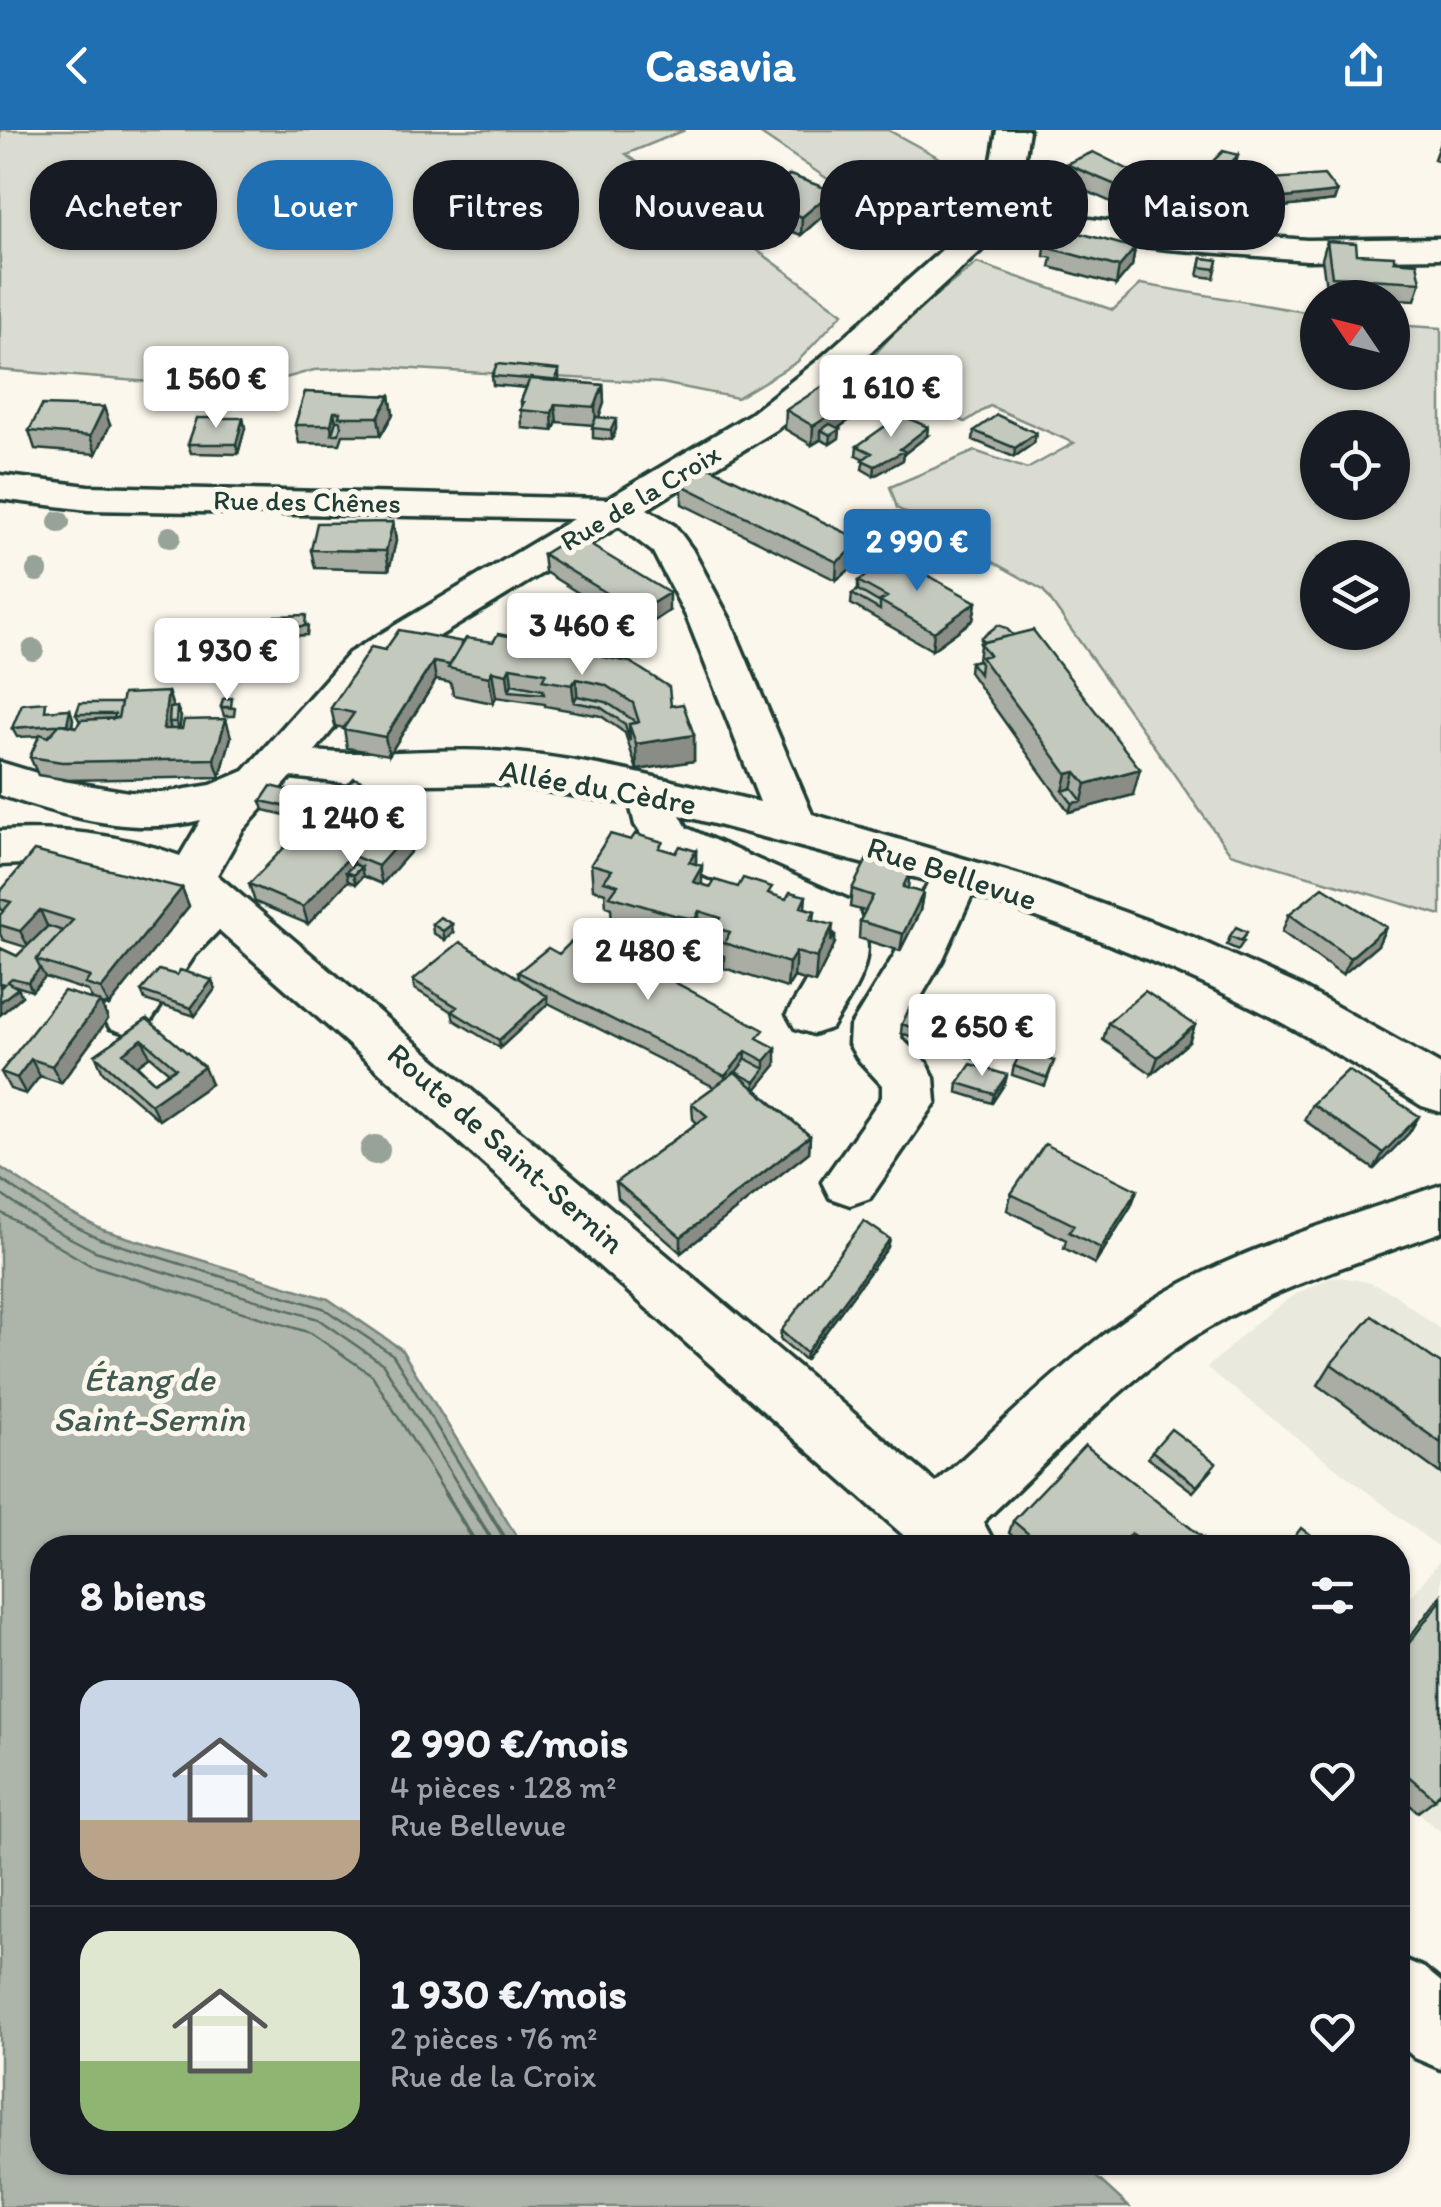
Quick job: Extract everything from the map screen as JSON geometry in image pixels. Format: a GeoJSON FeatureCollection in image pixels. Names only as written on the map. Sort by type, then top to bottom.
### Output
{"type":"FeatureCollection","features":[{"type":"Feature","properties":{"kind":"street","name":"Rue de la Croix"},"geometry":{"type":"LineString","coordinates":[[1008,160],[1013,130]]}},
{"type":"Feature","properties":{"kind":"street"},"geometry":{"type":"LineString","coordinates":[[1088,229],[1307,250],[1441,248]]}},
{"type":"Feature","properties":{"kind":"street","name":"Rue de la Croix"},"geometry":{"type":"LineString","coordinates":[[128,1014],[177,942],[225,820],[352,675],[380,650],[718,451],[800,395],[960,250]]}},
{"type":"Feature","properties":{"kind":"street","name":"Rue des Chênes"},"geometry":{"type":"LineString","coordinates":[[0,488],[88,498],[505,504],[615,512]]}},
{"type":"Feature","properties":{"kind":"street"},"geometry":{"type":"LineString","coordinates":[[615,512],[661,534],[672,549],[708,618],[793,826]]}},
{"type":"Feature","properties":{"kind":"street","name":"Allée du Cèdre"},"geometry":{"type":"LineString","coordinates":[[272,769],[346,772],[494,767],[651,793],[793,826]]}},
{"type":"Feature","properties":{"kind":"street"},"geometry":{"type":"LineString","coordinates":[[0,778],[96,806],[166,808],[239,794],[272,769]]}},
{"type":"Feature","properties":{"kind":"street"},"geometry":{"type":"LineString","coordinates":[[651,793],[659,825],[670,840],[836,916],[844,935],[845,959],[812,1014]]}},
{"type":"Feature","properties":{"kind":"street"},"geometry":{"type":"LineString","coordinates":[[96,806],[108,818],[114,835],[113,853]]}},
{"type":"Feature","properties":{"kind":"street","name":"Route de Saint-Sernin"},"geometry":{"type":"LineString","coordinates":[[166,808],[180,819],[202,880]]}},
{"type":"Feature","properties":{"kind":"street","name":"Rue Bellevue"},"geometry":{"type":"LineString","coordinates":[[793,826],[956,874],[1111,927],[1230,974],[1310,1015],[1441,1092]]}},
{"type":"Feature","properties":{"kind":"street","name":"Route de Saint-Sernin"},"geometry":{"type":"LineString","coordinates":[[0,848],[70,847],[113,853],[202,880],[951,1535]]}},
{"type":"Feature","properties":{"kind":"street"},"geometry":{"type":"LineString","coordinates":[[850,1182],[909,1102],[908,1078],[875,1044],[876,1027],[917,962],[956,874]]}},
{"type":"Feature","properties":{"kind":"street"},"geometry":{"type":"LineString","coordinates":[[951,1535],[1125,1353],[1184,1312],[1248,1277],[1441,1208]]}},
{"type":"Feature","properties":{"kind":"street"},"geometry":{"type":"LineString","coordinates":[[1410,2005],[1441,2032]]}},
{"type":"Feature","properties":{"kind":"shaded area"},"geometry":{"type":"Polygon","coordinates":[[[0,130],[685,130],[626,154],[634,160],[599,160],[599,250],[757,250],[843,313],[797,362],[737,398],[662,383],[379,367],[314,370],[278,380],[150,382],[0,370],[0,130]]]}},
{"type":"Feature","properties":{"kind":"shaded area"},"geometry":{"type":"Polygon","coordinates":[[[755,130],[888,130],[943,160],[820,160],[820,174],[755,130]]]}},
{"type":"Feature","properties":{"kind":"shaded area"},"geometry":{"type":"Polygon","coordinates":[[[977,263],[1113,310],[1141,284],[1300,311],[1300,390],[1410,390],[1410,326],[1441,328],[1441,915],[1230,853],[1043,590],[897,508],[890,487],[975,451],[1027,469],[1074,443],[990,406],[965,422],[862,369],[908,317],[977,263]]]}},
{"type":"Feature","properties":{"kind":"shaded area"},"geometry":{"type":"Polygon","coordinates":[[[1333,1276],[1368,1282],[1394,1294],[1441,1330],[1441,1549],[1207,1368],[1258,1321],[1296,1294],[1333,1276]]]}},
{"type":"Feature","properties":{"kind":"shaded area"},"geometry":{"type":"Polygon","coordinates":[[[1441,1559],[1441,1832],[1410,1805],[1410,1598],[1441,1559]]]}},
{"type":"Feature","properties":{"kind":"water","name":"Étang de Saint-Sernin"},"geometry":{"type":"Polygon","coordinates":[[[0,1167],[61,1208],[103,1230],[328,1299],[401,1349],[516,1535],[30,1535],[30,2175],[1094,2175],[1129,2207],[0,2207],[0,1167]]]}},
{"type":"Feature","properties":{"kind":"building"},"geometry":{"type":"Polygon","coordinates":[[[1223,151],[1238,155],[1233,160],[1214,160],[1223,151]]]}},
{"type":"Feature","properties":{"kind":"building"},"geometry":{"type":"Polygon","coordinates":[[[1093,152],[1109,160],[1108,182],[1088,173],[1088,160],[1075,160],[1093,152]]]}},
{"type":"Feature","properties":{"kind":"building"},"geometry":{"type":"Polygon","coordinates":[[[1324,175],[1337,192],[1285,198],[1285,178],[1324,175]]]}},
{"type":"Feature","properties":{"kind":"building"},"geometry":{"type":"Polygon","coordinates":[[[800,179],[820,186],[820,202],[802,217],[800,179]]]}},
{"type":"Feature","properties":{"kind":"building"},"geometry":{"type":"Polygon","coordinates":[[[1088,235],[1108,241],[1108,250],[1133,250],[1119,267],[1057,250],[1088,250],[1088,235]]]}},
{"type":"Feature","properties":{"kind":"building"},"geometry":{"type":"Polygon","coordinates":[[[1327,241],[1356,243],[1357,254],[1394,256],[1394,261],[1417,263],[1421,282],[1410,280],[1332,277],[1327,241]]]}},
{"type":"Feature","properties":{"kind":"building"},"geometry":{"type":"Polygon","coordinates":[[[1202,258],[1218,260],[1216,269],[1200,267],[1202,258]]]}},
{"type":"Feature","properties":{"kind":"building"},"geometry":{"type":"Polygon","coordinates":[[[497,364],[559,370],[555,381],[492,376],[497,364]]]}},
{"type":"Feature","properties":{"kind":"building"},"geometry":{"type":"Polygon","coordinates":[[[853,367],[883,381],[813,426],[786,410],[853,367]]]}},
{"type":"Feature","properties":{"kind":"building"},"geometry":{"type":"Polygon","coordinates":[[[530,378],[603,385],[595,407],[555,404],[552,413],[520,410],[530,378]]]}},
{"type":"Feature","properties":{"kind":"building"},"geometry":{"type":"Polygon","coordinates":[[[305,392],[390,396],[378,417],[339,417],[340,412],[334,412],[331,425],[295,425],[305,392]]]}},
{"type":"Feature","properties":{"kind":"building"},"geometry":{"type":"Polygon","coordinates":[[[42,405],[104,407],[90,436],[29,431],[42,405]]]}},
{"type":"Feature","properties":{"kind":"building"},"geometry":{"type":"Polygon","coordinates":[[[901,415],[928,427],[900,449],[904,451],[875,466],[862,460],[872,453],[857,446],[901,415]]]}},
{"type":"Feature","properties":{"kind":"building"},"geometry":{"type":"Polygon","coordinates":[[[997,415],[1036,433],[1015,448],[974,431],[997,415]]]}},
{"type":"Feature","properties":{"kind":"building"},"geometry":{"type":"Polygon","coordinates":[[[596,417],[616,419],[611,430],[592,428],[596,417]]]}},
{"type":"Feature","properties":{"kind":"building"},"geometry":{"type":"Polygon","coordinates":[[[197,418],[243,418],[236,444],[188,444],[197,418]]]}},
{"type":"Feature","properties":{"kind":"building"},"geometry":{"type":"Polygon","coordinates":[[[336,421],[340,421],[339,434],[332,434],[336,421]]]}},
{"type":"Feature","properties":{"kind":"building"},"geometry":{"type":"Polygon","coordinates":[[[830,424],[840,429],[831,435],[821,430],[830,424]]]}},
{"type":"Feature","properties":{"kind":"building"},"geometry":{"type":"Polygon","coordinates":[[[709,467],[863,541],[837,562],[682,485],[709,467]]]}},
{"type":"Feature","properties":{"kind":"building"},"geometry":{"type":"Polygon","coordinates":[[[393,522],[386,551],[311,550],[317,523],[393,522]]]}},
{"type":"Feature","properties":{"kind":"building"},"geometry":{"type":"Polygon","coordinates":[[[574,535],[669,593],[638,612],[543,554],[574,535]]]}},
{"type":"Feature","properties":{"kind":"building"},"geometry":{"type":"Polygon","coordinates":[[[894,557],[976,602],[934,632],[880,601],[887,597],[858,581],[894,557]]]}},
{"type":"Feature","properties":{"kind":"building"},"geometry":{"type":"Polygon","coordinates":[[[858,590],[880,603],[880,610],[852,594],[858,590]]]}},
{"type":"Feature","properties":{"kind":"building"},"geometry":{"type":"Polygon","coordinates":[[[306,615],[305,626],[274,628],[275,616],[306,615]]]}},
{"type":"Feature","properties":{"kind":"building"},"geometry":{"type":"Polygon","coordinates":[[[998,625],[1013,635],[984,642],[981,638],[998,625]]]}},
{"type":"Feature","properties":{"kind":"building"},"geometry":{"type":"Polygon","coordinates":[[[399,630],[463,642],[450,665],[433,662],[385,737],[343,729],[354,713],[331,708],[371,647],[385,650],[399,630]]]}},
{"type":"Feature","properties":{"kind":"building"},"geometry":{"type":"Polygon","coordinates":[[[1033,630],[1140,769],[1086,784],[1076,772],[1067,774],[981,657],[989,655],[980,643],[1033,630]]]}},
{"type":"Feature","properties":{"kind":"building"},"geometry":{"type":"Polygon","coordinates":[[[498,634],[606,650],[603,657],[630,662],[669,687],[671,706],[683,704],[694,735],[636,744],[629,724],[639,722],[633,703],[605,685],[576,679],[572,685],[542,680],[546,673],[510,667],[507,674],[492,671],[489,677],[448,668],[466,638],[493,642],[498,634]]]}},
{"type":"Feature","properties":{"kind":"building"},"geometry":{"type":"Polygon","coordinates":[[[978,660],[980,664],[979,674],[970,662],[978,660]]]}},
{"type":"Feature","properties":{"kind":"building"},"geometry":{"type":"Polygon","coordinates":[[[512,684],[543,690],[544,694],[509,691],[512,684]]]}},
{"type":"Feature","properties":{"kind":"building"},"geometry":{"type":"Polygon","coordinates":[[[168,692],[163,729],[182,729],[184,720],[226,719],[214,759],[62,762],[30,757],[40,734],[48,737],[60,724],[76,727],[81,720],[118,718],[123,694],[168,692]]]}},
{"type":"Feature","properties":{"kind":"building"},"geometry":{"type":"Polygon","coordinates":[[[577,696],[606,702],[633,720],[635,723],[629,724],[630,741],[625,724],[600,707],[574,702],[577,696]]]}},
{"type":"Feature","properties":{"kind":"building"},"geometry":{"type":"Polygon","coordinates":[[[232,698],[231,707],[221,707],[223,699],[232,698]]]}},
{"type":"Feature","properties":{"kind":"building"},"geometry":{"type":"Polygon","coordinates":[[[46,702],[45,711],[70,709],[67,724],[12,728],[22,704],[46,702]]]}},
{"type":"Feature","properties":{"kind":"building"},"geometry":{"type":"Polygon","coordinates":[[[80,703],[121,703],[118,718],[114,719],[115,714],[76,714],[80,703]]]}},
{"type":"Feature","properties":{"kind":"building"},"geometry":{"type":"Polygon","coordinates":[[[177,707],[176,722],[169,722],[170,708],[177,707]]]}},
{"type":"Feature","properties":{"kind":"building"},"geometry":{"type":"Polygon","coordinates":[[[354,778],[386,791],[374,808],[339,794],[354,778]]]}},
{"type":"Feature","properties":{"kind":"building"},"geometry":{"type":"Polygon","coordinates":[[[271,786],[312,796],[302,810],[261,801],[271,786]]]}},
{"type":"Feature","properties":{"kind":"building"},"geometry":{"type":"Polygon","coordinates":[[[1072,788],[1082,801],[1072,803],[1063,791],[1072,788]]]}},
{"type":"Feature","properties":{"kind":"building"},"geometry":{"type":"Polygon","coordinates":[[[337,793],[416,824],[378,866],[351,855],[303,907],[249,884],[337,793]]]}},
{"type":"Feature","properties":{"kind":"building"},"geometry":{"type":"Polygon","coordinates":[[[610,834],[631,840],[635,834],[663,842],[659,848],[676,853],[680,846],[696,851],[689,862],[702,866],[693,882],[711,887],[715,880],[738,887],[743,878],[772,887],[768,893],[786,899],[790,892],[806,896],[801,907],[815,911],[810,919],[833,925],[817,958],[796,952],[789,963],[724,943],[730,932],[715,928],[721,918],[699,911],[695,919],[674,915],[610,896],[618,885],[604,881],[612,870],[591,864],[610,834]]]}},
{"type":"Feature","properties":{"kind":"building"},"geometry":{"type":"Polygon","coordinates":[[[34,851],[182,888],[101,989],[85,984],[90,977],[36,960],[73,920],[40,910],[20,931],[0,925],[0,915],[11,902],[0,899],[0,892],[34,851]]]}},
{"type":"Feature","properties":{"kind":"building"},"geometry":{"type":"Polygon","coordinates":[[[867,859],[910,872],[903,887],[923,893],[903,934],[860,921],[873,896],[852,889],[867,859]]]}},
{"type":"Feature","properties":{"kind":"building"},"geometry":{"type":"Polygon","coordinates":[[[354,864],[361,867],[353,875],[346,872],[354,864]]]}},
{"type":"Feature","properties":{"kind":"building"},"geometry":{"type":"Polygon","coordinates":[[[1323,887],[1386,927],[1350,958],[1289,914],[1323,887]]]}},
{"type":"Feature","properties":{"kind":"building"},"geometry":{"type":"Polygon","coordinates":[[[440,917],[452,924],[443,931],[432,924],[440,917]]]}},
{"type":"Feature","properties":{"kind":"building"},"geometry":{"type":"Polygon","coordinates":[[[48,926],[63,931],[36,960],[40,968],[28,982],[12,978],[7,982],[18,988],[0,1002],[0,988],[4,984],[0,983],[0,948],[17,956],[48,926]]]}},
{"type":"Feature","properties":{"kind":"building"},"geometry":{"type":"Polygon","coordinates":[[[1236,927],[1247,932],[1241,941],[1230,936],[1236,927]]]}},
{"type":"Feature","properties":{"kind":"building"},"geometry":{"type":"Polygon","coordinates":[[[699,928],[715,932],[715,941],[695,935],[699,928]]]}},
{"type":"Feature","properties":{"kind":"building"},"geometry":{"type":"Polygon","coordinates":[[[581,932],[764,1030],[757,1038],[776,1048],[765,1061],[746,1051],[725,1076],[518,972],[548,948],[559,954],[581,932]]]}},
{"type":"Feature","properties":{"kind":"building"},"geometry":{"type":"Polygon","coordinates":[[[460,942],[547,996],[499,1040],[452,1011],[457,1007],[413,980],[460,942]]]}},
{"type":"Feature","properties":{"kind":"building"},"geometry":{"type":"Polygon","coordinates":[[[159,970],[177,975],[180,970],[212,980],[191,1008],[141,991],[159,970]]]}},
{"type":"Feature","properties":{"kind":"building"},"geometry":{"type":"Polygon","coordinates":[[[64,991],[100,1002],[52,1066],[31,1059],[17,1078],[1,1072],[64,991]]]}},
{"type":"Feature","properties":{"kind":"building"},"geometry":{"type":"Polygon","coordinates":[[[1145,991],[1195,1025],[1158,1057],[1108,1023],[1145,991]]]}},
{"type":"Feature","properties":{"kind":"building"},"geometry":{"type":"Polygon","coordinates":[[[910,1007],[990,1035],[981,1053],[902,1024],[910,1007]]]}},
{"type":"Feature","properties":{"kind":"building"},"geometry":{"type":"Polygon","coordinates":[[[147,1019],[204,1067],[151,1104],[95,1055],[147,1019]],[[142,1039],[123,1053],[154,1082],[176,1068],[142,1039]]]}},
{"type":"Feature","properties":{"kind":"building"},"geometry":{"type":"Polygon","coordinates":[[[1022,1050],[1054,1061],[1047,1078],[1014,1066],[1022,1050]]]}},
{"type":"Feature","properties":{"kind":"building"},"geometry":{"type":"Polygon","coordinates":[[[746,1059],[765,1069],[755,1082],[736,1072],[746,1059]]]}},
{"type":"Feature","properties":{"kind":"building"},"geometry":{"type":"Polygon","coordinates":[[[971,1064],[1007,1075],[994,1094],[958,1083],[971,1064]]]}},
{"type":"Feature","properties":{"kind":"building"},"geometry":{"type":"Polygon","coordinates":[[[1348,1070],[1419,1116],[1383,1153],[1312,1104],[1348,1070]]]}},
{"type":"Feature","properties":{"kind":"building"},"geometry":{"type":"Polygon","coordinates":[[[735,1072],[810,1136],[681,1237],[616,1182],[707,1116],[692,1103],[735,1072]]]}},
{"type":"Feature","properties":{"kind":"building"},"geometry":{"type":"Polygon","coordinates":[[[1045,1144],[1137,1190],[1101,1248],[1069,1232],[1074,1225],[1011,1194],[1045,1144]]]}},
{"type":"Feature","properties":{"kind":"building"},"geometry":{"type":"Polygon","coordinates":[[[864,1221],[890,1239],[806,1353],[781,1331],[864,1221]]]}},
{"type":"Feature","properties":{"kind":"building"},"geometry":{"type":"Polygon","coordinates":[[[1372,1316],[1441,1364],[1441,1443],[1331,1364],[1372,1316]]]}},
{"type":"Feature","properties":{"kind":"building"},"geometry":{"type":"Polygon","coordinates":[[[1171,1429],[1216,1463],[1197,1486],[1152,1451],[1171,1429]]]}},
{"type":"Feature","properties":{"kind":"building"},"geometry":{"type":"Polygon","coordinates":[[[1085,1445],[1200,1535],[1030,1535],[1013,1521],[1085,1445]]]}},
{"type":"Feature","properties":{"kind":"building"},"geometry":{"type":"Polygon","coordinates":[[[1441,1600],[1441,1791],[1435,1799],[1410,1777],[1410,1642],[1441,1600]]]}}]}
